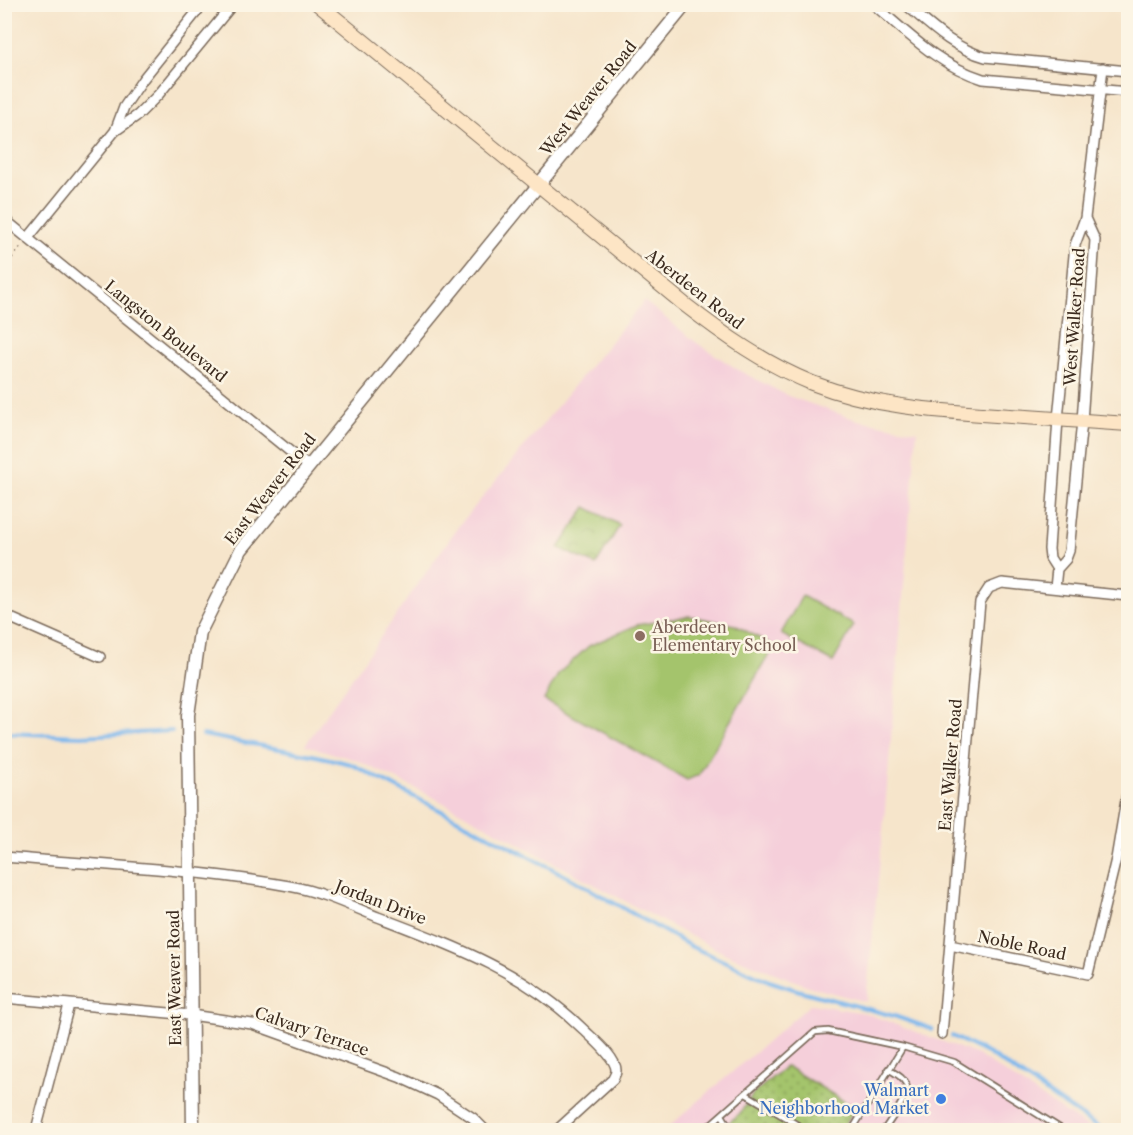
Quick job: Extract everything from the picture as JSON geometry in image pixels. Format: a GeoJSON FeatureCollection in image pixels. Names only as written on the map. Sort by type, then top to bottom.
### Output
{"type":"FeatureCollection","features":[{"type":"Feature","properties":{"kind":"main road","name":"Aberdeen Road"},"geometry":{"type":"LineString","coordinates":[[318,4],[715,328],[751,352],[789,373],[833,390],[897,405],[935,410],[1128,424]]}},
{"type":"Feature","properties":{"kind":"street"},"geometry":{"type":"LineString","coordinates":[[115,131],[124,106],[142,80],[203,4]]}},
{"type":"Feature","properties":{"kind":"street"},"geometry":{"type":"LineString","coordinates":[[28,238],[115,131],[138,116],[159,94],[233,4]]}},
{"type":"Feature","properties":{"kind":"street","name":"West Weaver Road"},"geometry":{"type":"LineString","coordinates":[[539,185],[686,4]]}},
{"type":"Feature","properties":{"kind":"street"},"geometry":{"type":"LineString","coordinates":[[873,4],[942,62],[961,72],[983,79],[1128,92]]}},
{"type":"Feature","properties":{"kind":"street"},"geometry":{"type":"LineString","coordinates":[[905,4],[951,43],[968,52],[985,57],[1128,70]]}},
{"type":"Feature","properties":{"kind":"street","name":"West Walker Road"},"geometry":{"type":"LineString","coordinates":[[1058,419],[1075,245],[1085,218],[1103,68]]}},
{"type":"Feature","properties":{"kind":"street","name":"East Weaver Road"},"geometry":{"type":"LineString","coordinates":[[193,1131],[188,715],[200,632],[241,550],[539,185]]}},
{"type":"Feature","properties":{"kind":"street","name":"West Walker Road"},"geometry":{"type":"LineString","coordinates":[[1082,421],[1095,240],[1085,218]]}},
{"type":"Feature","properties":{"kind":"street","name":"Langston Boulevard"},"geometry":{"type":"LineString","coordinates":[[4,219],[308,466]]}},
{"type":"Feature","properties":{"kind":"street"},"geometry":{"type":"LineString","coordinates":[[1057,569],[1050,558],[1048,549],[1058,419]]}},
{"type":"Feature","properties":{"kind":"street"},"geometry":{"type":"LineString","coordinates":[[1055,588],[1057,569],[1066,559],[1069,551],[1082,421]]}},
{"type":"Feature","properties":{"kind":"street","name":"East Walker Road"},"geometry":{"type":"LineString","coordinates":[[942,1034],[980,602],[985,592],[998,584],[1128,596]]}},
{"type":"Feature","properties":{"kind":"street"},"geometry":{"type":"LineString","coordinates":[[4,615],[100,657]]}},
{"type":"Feature","properties":{"kind":"street","name":"Noble Road"},"geometry":{"type":"LineString","coordinates":[[950,945],[1088,974],[1116,859],[1128,788]]}},
{"type":"Feature","properties":{"kind":"street","name":"Jordan Drive"},"geometry":{"type":"LineString","coordinates":[[4,857],[189,873],[290,886],[328,897],[470,952],[544,995],[575,1021],[614,1060],[616,1070],[613,1079],[557,1131]]}},
{"type":"Feature","properties":{"kind":"street","name":"Calvary Terrace"},"geometry":{"type":"LineString","coordinates":[[4,998],[191,1015],[252,1024],[399,1077],[438,1095],[473,1118],[485,1131]]}},
{"type":"Feature","properties":{"kind":"street"},"geometry":{"type":"LineString","coordinates":[[36,1131],[69,1005]]}},
{"type":"Feature","properties":{"kind":"lane"},"geometry":{"type":"LineString","coordinates":[[704,1131],[815,1032],[828,1031],[903,1047],[954,1062],[1063,1131]]}},
{"type":"Feature","properties":{"kind":"lane"},"geometry":{"type":"LineString","coordinates":[[852,1131],[903,1047]]}},
{"type":"Feature","properties":{"kind":"lane"},"geometry":{"type":"LineString","coordinates":[[884,1131],[907,1089],[904,1081],[888,1069]]}},
{"type":"Feature","properties":{"kind":"lane"},"geometry":{"type":"LineString","coordinates":[[746,1094],[806,1131]]}},
{"type":"Feature","properties":{"kind":"lane"},"geometry":{"type":"LineString","coordinates":[[722,1114],[731,1131]]}},
{"type":"Feature","properties":{"kind":"path"},"geometry":{"type":"LineString","coordinates":[[4,267],[28,238]]}},
{"type":"Feature","properties":{"kind":"shaded area","name":"Aberdeen Elementary School"},"geometry":{"type":"Polygon","coordinates":[[[644,301],[697,343],[740,371],[788,396],[857,420],[917,431],[866,1002],[811,987],[726,954],[431,796],[356,760],[305,745],[458,527],[644,301]]]}},
{"type":"Feature","properties":{"kind":"shaded area"},"geometry":{"type":"Polygon","coordinates":[[[811,1004],[865,1013],[976,1054],[1092,1130],[665,1130],[811,1004]]]}},
{"type":"Feature","properties":{"kind":"green space"},"geometry":{"type":"Polygon","coordinates":[[[586,507],[620,525],[596,565],[559,548],[586,507]]]}},
{"type":"Feature","properties":{"kind":"green space"},"geometry":{"type":"Polygon","coordinates":[[[802,596],[854,625],[833,662],[781,634],[802,596]]]}},
{"type":"Feature","properties":{"kind":"green space"},"geometry":{"type":"Polygon","coordinates":[[[689,616],[735,625],[774,646],[699,775],[687,780],[544,700],[559,673],[589,646],[637,625],[689,616]]]}},
{"type":"Feature","properties":{"kind":"green space"},"geometry":{"type":"Polygon","coordinates":[[[786,1066],[855,1108],[842,1130],[720,1130],[740,1113],[753,1094],[786,1066]]]}},
{"type":"Feature","properties":{"kind":"waterway"},"geometry":{"type":"LineString","coordinates":[[4,733],[81,736],[172,731]]}},
{"type":"Feature","properties":{"kind":"waterway"},"geometry":{"type":"LineString","coordinates":[[203,735],[351,764],[570,878],[692,947],[769,981],[932,1029]]}},
{"type":"Feature","properties":{"kind":"waterway"},"geometry":{"type":"LineString","coordinates":[[952,1036],[989,1054],[1102,1130]]}},
{"type":"Feature","properties":{"kind":"place","name":"Aberdeen Elementary School"},"geometry":{"type":"Point","coordinates":[640,636]}},
{"type":"Feature","properties":{"kind":"place","name":"Walmart Neighborhood Market"},"geometry":{"type":"Point","coordinates":[941,1099]}}]}
